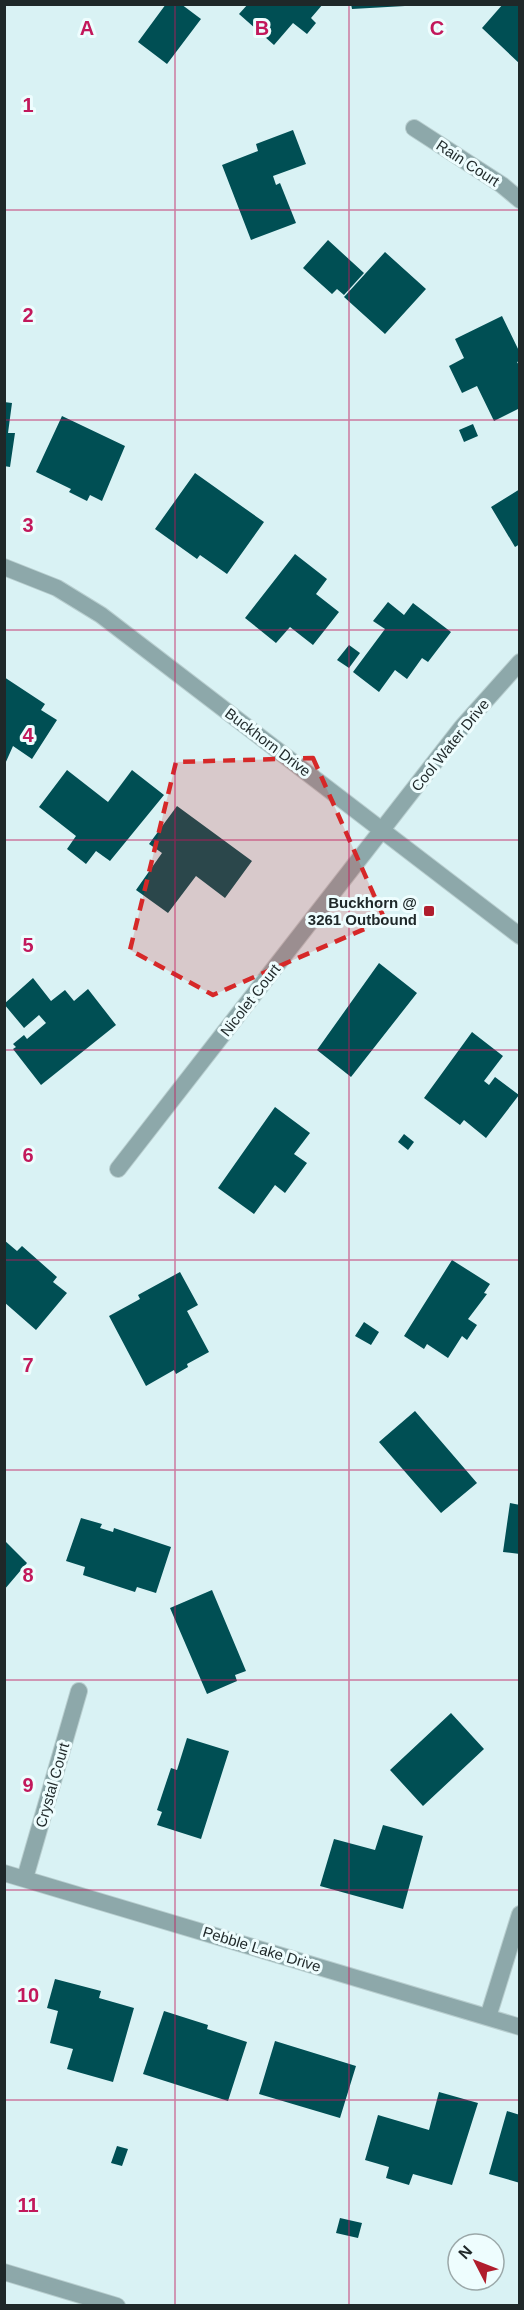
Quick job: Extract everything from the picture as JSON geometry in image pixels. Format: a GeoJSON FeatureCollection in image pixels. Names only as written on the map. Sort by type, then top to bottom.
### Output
{"type":"FeatureCollection","features":[{"type":"Feature","properties":{"kind":"street","name":"Rain Court"},"geometry":{"type":"LineString","coordinates":[[414,128],[502,185],[519,200]]}},
{"type":"Feature","properties":{"kind":"street","name":"Buckhorn Drive"},"geometry":{"type":"LineString","coordinates":[[4,567],[57,588],[101,615],[519,936]]}},
{"type":"Feature","properties":{"kind":"street","name":"Cool Water Drive"},"geometry":{"type":"LineString","coordinates":[[383,830],[462,727],[519,662]]}},
{"type":"Feature","properties":{"kind":"street","name":"Nicolet Court"},"geometry":{"type":"LineString","coordinates":[[118,1169],[383,830]]}},
{"type":"Feature","properties":{"kind":"street","name":"Crystal Court"},"geometry":{"type":"LineString","coordinates":[[25,1878],[79,1691]]}},
{"type":"Feature","properties":{"kind":"street","name":"Pebble Lake Drive"},"geometry":{"type":"LineString","coordinates":[[4,1873],[519,2026]]}},
{"type":"Feature","properties":{"kind":"street"},"geometry":{"type":"LineString","coordinates":[[488,2017],[519,1914]]}},
{"type":"Feature","properties":{"kind":"street"},"geometry":{"type":"LineString","coordinates":[[4,2272],[117,2306]]}},
{"type":"Feature","properties":{"kind":"highlighted area"},"geometry":{"type":"Polygon","coordinates":[[[313,758],[385,920],[213,995],[130,950],[176,762],[313,758]]]}},
{"type":"Feature","properties":{"kind":"building"},"geometry":{"type":"Polygon","coordinates":[[[166,4],[181,4],[201,19],[167,64],[138,42],[166,4]]]}},
{"type":"Feature","properties":{"kind":"building"},"geometry":{"type":"Polygon","coordinates":[[[248,4],[323,4],[311,18],[316,23],[307,34],[293,23],[274,45],[239,14],[248,4]]]}},
{"type":"Feature","properties":{"kind":"building"},"geometry":{"type":"Polygon","coordinates":[[[351,4],[405,4],[405,6],[352,9],[351,4]]]}},
{"type":"Feature","properties":{"kind":"building"},"geometry":{"type":"Polygon","coordinates":[[[503,4],[520,4],[520,64],[482,28],[503,4]]]}},
{"type":"Feature","properties":{"kind":"building"},"geometry":{"type":"Polygon","coordinates":[[[293,130],[306,164],[273,176],[276,185],[280,183],[296,223],[251,240],[222,165],[258,151],[256,144],[293,130]]]}},
{"type":"Feature","properties":{"kind":"building"},"geometry":{"type":"Polygon","coordinates":[[[328,240],[364,273],[344,295],[337,289],[332,294],[303,268],[328,240]]]}},
{"type":"Feature","properties":{"kind":"building"},"geometry":{"type":"Polygon","coordinates":[[[385,252],[426,289],[385,334],[344,297],[385,252]]]}},
{"type":"Feature","properties":{"kind":"building"},"geometry":{"type":"Polygon","coordinates":[[[502,316],[520,353],[520,361],[517,362],[520,367],[520,408],[494,421],[477,386],[462,393],[449,366],[464,358],[455,339],[502,316]]]}},
{"type":"Feature","properties":{"kind":"building"},"geometry":{"type":"Polygon","coordinates":[[[4,402],[12,403],[8,433],[15,433],[10,467],[4,466],[4,402]]]}},
{"type":"Feature","properties":{"kind":"building"},"geometry":{"type":"Polygon","coordinates":[[[62,416],[125,446],[102,501],[90,495],[87,501],[69,492],[71,489],[36,472],[62,416]]]}},
{"type":"Feature","properties":{"kind":"building"},"geometry":{"type":"Polygon","coordinates":[[[473,424],[478,436],[464,442],[459,430],[473,424]]]}},
{"type":"Feature","properties":{"kind":"building"},"geometry":{"type":"Polygon","coordinates":[[[195,473],[264,522],[227,574],[200,555],[197,559],[155,529],[195,473]]]}},
{"type":"Feature","properties":{"kind":"building"},"geometry":{"type":"Polygon","coordinates":[[[520,489],[520,544],[515,547],[491,507],[520,489]]]}},
{"type":"Feature","properties":{"kind":"building"},"geometry":{"type":"Polygon","coordinates":[[[295,554],[327,579],[316,594],[339,612],[313,645],[290,627],[276,643],[245,618],[295,554]]]}},
{"type":"Feature","properties":{"kind":"building"},"geometry":{"type":"Polygon","coordinates":[[[388,602],[404,615],[413,603],[451,632],[428,662],[422,658],[407,679],[395,670],[379,692],[353,672],[385,629],[373,621],[388,602]]]}},
{"type":"Feature","properties":{"kind":"building"},"geometry":{"type":"Polygon","coordinates":[[[349,645],[360,653],[349,668],[337,660],[349,645]]]}},
{"type":"Feature","properties":{"kind":"building"},"geometry":{"type":"Polygon","coordinates":[[[4,677],[45,704],[41,710],[57,720],[32,759],[13,746],[5,764],[4,677]]]}},
{"type":"Feature","properties":{"kind":"building"},"geometry":{"type":"Polygon","coordinates":[[[67,770],[108,802],[132,770],[164,795],[110,861],[96,851],[86,864],[67,849],[76,836],[39,807],[67,770]]]}},
{"type":"Feature","properties":{"kind":"building"},"geometry":{"type":"Polygon","coordinates":[[[177,806],[252,861],[225,898],[196,876],[168,913],[136,890],[162,853],[149,844],[177,806]]]}},
{"type":"Feature","properties":{"kind":"building"},"geometry":{"type":"Polygon","coordinates":[[[379,963],[417,993],[351,1077],[317,1050],[379,963]]]}},
{"type":"Feature","properties":{"kind":"building"},"geometry":{"type":"Polygon","coordinates":[[[33,978],[51,1001],[65,990],[74,1001],[88,989],[116,1025],[41,1085],[13,1049],[16,1047],[13,1044],[24,1035],[27,1039],[46,1023],[39,1015],[24,1028],[4,1004],[33,978]]]}},
{"type":"Feature","properties":{"kind":"building"},"geometry":{"type":"Polygon","coordinates":[[[472,1032],[503,1056],[484,1081],[489,1085],[495,1077],[519,1095],[486,1138],[464,1120],[460,1125],[424,1098],[472,1032]]]}},
{"type":"Feature","properties":{"kind":"building"},"geometry":{"type":"Polygon","coordinates":[[[275,1107],[310,1133],[294,1154],[307,1163],[285,1193],[275,1185],[254,1214],[218,1188],[275,1107]]]}},
{"type":"Feature","properties":{"kind":"building"},"geometry":{"type":"Polygon","coordinates":[[[404,1134],[414,1142],[408,1150],[398,1142],[404,1134]]]}},
{"type":"Feature","properties":{"kind":"building"},"geometry":{"type":"Polygon","coordinates":[[[4,1240],[17,1251],[22,1246],[57,1277],[53,1282],[67,1293],[36,1330],[4,1302],[4,1240]]]}},
{"type":"Feature","properties":{"kind":"building"},"geometry":{"type":"Polygon","coordinates":[[[452,1260],[490,1284],[484,1293],[487,1294],[468,1319],[477,1325],[467,1340],[462,1336],[448,1358],[427,1344],[424,1349],[404,1336],[452,1260]]]}},
{"type":"Feature","properties":{"kind":"building"},"geometry":{"type":"Polygon","coordinates":[[[180,1272],[198,1305],[187,1311],[209,1352],[187,1364],[188,1367],[176,1374],[174,1370],[146,1386],[109,1316],[140,1299],[138,1295],[180,1272]]]}},
{"type":"Feature","properties":{"kind":"building"},"geometry":{"type":"Polygon","coordinates":[[[364,1322],[379,1332],[371,1345],[355,1336],[364,1322]]]}},
{"type":"Feature","properties":{"kind":"building"},"geometry":{"type":"Polygon","coordinates":[[[415,1411],[477,1483],[441,1513],[379,1442],[415,1411]]]}},
{"type":"Feature","properties":{"kind":"building"},"geometry":{"type":"Polygon","coordinates":[[[510,1503],[520,1505],[520,1554],[503,1552],[510,1503]]]}},
{"type":"Feature","properties":{"kind":"building"},"geometry":{"type":"Polygon","coordinates":[[[81,1518],[102,1524],[100,1528],[113,1532],[114,1528],[171,1547],[156,1593],[137,1587],[135,1592],[83,1575],[85,1567],[66,1561],[81,1518]]]}},
{"type":"Feature","properties":{"kind":"building"},"geometry":{"type":"Polygon","coordinates":[[[4,1540],[27,1563],[4,1590],[4,1540]]]}},
{"type":"Feature","properties":{"kind":"building"},"geometry":{"type":"Polygon","coordinates":[[[212,1590],[246,1671],[235,1675],[237,1681],[207,1694],[170,1608],[212,1590]]]}},
{"type":"Feature","properties":{"kind":"building"},"geometry":{"type":"Polygon","coordinates":[[[451,1713],[484,1749],[423,1806],[390,1770],[451,1713]]]}},
{"type":"Feature","properties":{"kind":"building"},"geometry":{"type":"Polygon","coordinates":[[[187,1738],[229,1751],[201,1839],[157,1825],[162,1812],[157,1810],[171,1768],[177,1770],[187,1738]]]}},
{"type":"Feature","properties":{"kind":"building"},"geometry":{"type":"Polygon","coordinates":[[[383,1825],[423,1836],[403,1909],[320,1886],[334,1839],[375,1850],[383,1825]]]}},
{"type":"Feature","properties":{"kind":"building"},"geometry":{"type":"Polygon","coordinates":[[[55,1979],[101,1991],[99,1998],[134,2008],[113,2082],[67,2069],[73,2049],[50,2043],[58,2011],[47,2008],[55,1979]]]}},
{"type":"Feature","properties":{"kind":"building"},"geometry":{"type":"Polygon","coordinates":[[[164,2011],[208,2025],[207,2029],[247,2042],[228,2101],[143,2074],[164,2011]]]}},
{"type":"Feature","properties":{"kind":"building"},"geometry":{"type":"Polygon","coordinates":[[[275,2041],[356,2066],[340,2118],[259,2094],[275,2041]]]}},
{"type":"Feature","properties":{"kind":"building"},"geometry":{"type":"Polygon","coordinates":[[[439,2092],[478,2103],[452,2185],[413,2174],[409,2185],[386,2178],[389,2167],[365,2160],[378,2115],[429,2130],[439,2092]]]}},
{"type":"Feature","properties":{"kind":"building"},"geometry":{"type":"Polygon","coordinates":[[[507,2111],[520,2115],[520,2183],[489,2174],[507,2111]]]}},
{"type":"Feature","properties":{"kind":"building"},"geometry":{"type":"Polygon","coordinates":[[[117,2146],[128,2149],[122,2166],[111,2163],[117,2146]]]}},
{"type":"Feature","properties":{"kind":"building"},"geometry":{"type":"Polygon","coordinates":[[[340,2218],[362,2223],[358,2238],[336,2233],[340,2218]]]}},
{"type":"Feature","properties":{"kind":"place","name":"Buckhorn @ 3261 Outbound"},"geometry":{"type":"Point","coordinates":[429,911]}}]}
